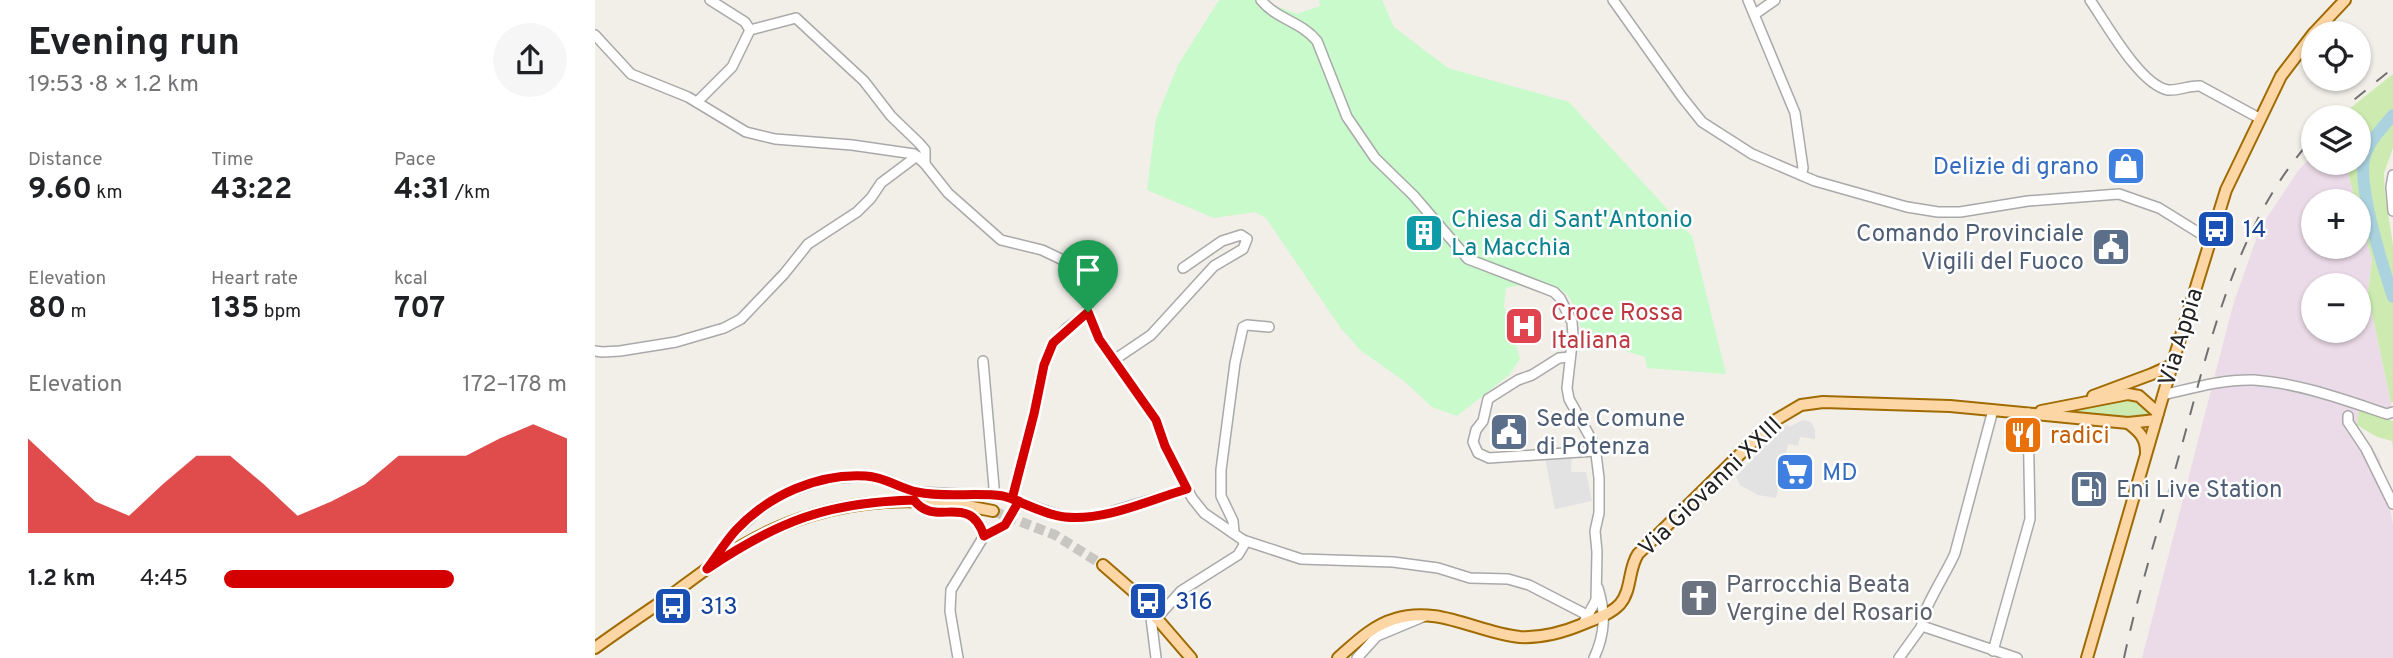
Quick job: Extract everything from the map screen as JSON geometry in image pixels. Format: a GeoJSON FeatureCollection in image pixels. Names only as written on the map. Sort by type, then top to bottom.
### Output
{"type":"FeatureCollection","features":[{"type":"Feature","properties":{"kind":"main road","name":"Via Appia"},"geometry":{"type":"LineString","coordinates":[[2326,21],[2345,0]]}},
{"type":"Feature","properties":{"kind":"main road","name":"Via Appia"},"geometry":{"type":"LineString","coordinates":[[2087,658],[2209,239],[2226,190],[2281,76],[2301,51]]}},
{"type":"Feature","properties":{"kind":"main road"},"geometry":{"type":"LineString","coordinates":[[2068,405],[2172,365]]}},
{"type":"Feature","properties":{"kind":"main road"},"geometry":{"type":"LineString","coordinates":[[2030,413],[2134,395],[2144,399],[2157,416]]}},
{"type":"Feature","properties":{"kind":"main road","name":"Via Giovanni XXIII"},"geometry":{"type":"LineString","coordinates":[[1620,603],[1638,554],[1774,421],[1793,408],[1823,402],[1950,406],[2128,423],[2157,416]]}},
{"type":"Feature","properties":{"kind":"main road"},"geometry":{"type":"LineString","coordinates":[[2128,423],[2138,430],[2144,440],[2146,455]]}},
{"type":"Feature","properties":{"kind":"main road"},"geometry":{"type":"LineString","coordinates":[[595,648],[743,545],[772,529],[828,509],[876,501],[914,500],[941,501],[993,511]]}},
{"type":"Feature","properties":{"kind":"main road"},"geometry":{"type":"LineString","coordinates":[[1103,565],[1134,592],[1191,658]]}},
{"type":"Feature","properties":{"kind":"main road"},"geometry":{"type":"LineString","coordinates":[[1338,658],[1379,626],[1395,618],[1427,615],[1448,618],[1506,635],[1524,637],[1552,634],[1602,615],[1620,603]]}},
{"type":"Feature","properties":{"kind":"street"},"geometry":{"type":"LineString","coordinates":[[710,0],[745,22],[750,30]]}},
{"type":"Feature","properties":{"kind":"street"},"geometry":{"type":"LineString","coordinates":[[1261,0],[1268,9],[1309,32],[1317,41],[1347,117],[1361,141],[1422,204],[1468,259],[1546,288],[1560,298],[1573,322],[1567,388],[1569,399],[1596,451],[1599,488],[1599,513],[1595,531],[1602,634],[1594,658]]}},
{"type":"Feature","properties":{"kind":"street"},"geometry":{"type":"LineString","coordinates":[[1613,0],[1702,122],[1752,154],[1815,181],[1907,207],[1938,212],[1960,212],[2028,201],[2119,194],[2159,208],[2209,239]]}},
{"type":"Feature","properties":{"kind":"street"},"geometry":{"type":"LineString","coordinates":[[1748,0],[1795,113],[1803,168],[1801,175]]}},
{"type":"Feature","properties":{"kind":"street"},"geometry":{"type":"LineString","coordinates":[[1755,14],[1775,0]]}},
{"type":"Feature","properties":{"kind":"street"},"geometry":{"type":"LineString","coordinates":[[2090,0],[2139,69],[2154,85],[2170,90],[2189,85],[2200,86],[2259,118]]}},
{"type":"Feature","properties":{"kind":"street"},"geometry":{"type":"LineString","coordinates":[[697,102],[732,67],[750,30],[796,18],[863,81],[891,116],[925,150],[925,164]]}},
{"type":"Feature","properties":{"kind":"street"},"geometry":{"type":"LineString","coordinates":[[595,34],[631,74],[697,102],[756,135],[874,148],[917,156],[948,193],[1001,240],[1042,250],[1065,261],[1082,283],[1088,312],[1099,339],[1156,420],[1165,446],[1187,489],[1204,513],[1243,540],[1301,559],[1393,562],[1438,568],[1470,578],[1508,579],[1529,585],[1586,620],[1598,601]]}},
{"type":"Feature","properties":{"kind":"street"},"geometry":{"type":"LineString","coordinates":[[595,351],[620,351],[675,342],[724,328],[741,319],[808,244],[857,212],[881,183],[917,156]]}},
{"type":"Feature","properties":{"kind":"street"},"geometry":{"type":"LineString","coordinates":[[2393,176],[2393,211]]}},
{"type":"Feature","properties":{"kind":"street"},"geometry":{"type":"LineString","coordinates":[[1114,360],[1151,335],[1204,276],[1226,258],[1243,249],[1247,239],[1241,235],[1222,242],[1184,268]]}},
{"type":"Feature","properties":{"kind":"street"},"geometry":{"type":"LineString","coordinates":[[958,658],[950,611],[951,590],[984,536],[1005,525],[1015,500],[1044,365],[1053,343],[1088,312]]}},
{"type":"Feature","properties":{"kind":"street"},"geometry":{"type":"LineString","coordinates":[[1234,532],[1233,521],[1221,496],[1221,470],[1237,350],[1243,327],[1269,327]]}},
{"type":"Feature","properties":{"kind":"street"},"geometry":{"type":"LineString","coordinates":[[1570,357],[1559,358],[1488,399],[1483,421],[1473,435],[1474,448],[1483,457],[1489,458],[1596,451]]}},
{"type":"Feature","properties":{"kind":"street"},"geometry":{"type":"LineString","coordinates":[[983,361],[994,487],[992,495]]}},
{"type":"Feature","properties":{"kind":"street"},"geometry":{"type":"LineString","coordinates":[[2163,395],[2214,383],[2253,380],[2338,397],[2390,413]]}},
{"type":"Feature","properties":{"kind":"street"},"geometry":{"type":"LineString","coordinates":[[1899,658],[1922,626],[1922,617],[1955,553],[1993,410]]}},
{"type":"Feature","properties":{"kind":"street"},"geometry":{"type":"LineString","coordinates":[[1993,651],[2030,519],[2030,413]]}},
{"type":"Feature","properties":{"kind":"street"},"geometry":{"type":"LineString","coordinates":[[2348,416],[2347,422],[2366,449],[2393,504]]}},
{"type":"Feature","properties":{"kind":"street"},"geometry":{"type":"LineString","coordinates":[[707,569],[747,519],[786,493],[817,481],[867,476],[887,480],[918,492],[992,495],[1064,517],[1094,517],[1187,489]]}},
{"type":"Feature","properties":{"kind":"street"},"geometry":{"type":"LineString","coordinates":[[914,500],[919,507],[928,511],[968,513],[980,521],[984,536]]}},
{"type":"Feature","properties":{"kind":"street"},"geometry":{"type":"LineString","coordinates":[[1156,658],[1153,614],[1181,591],[1238,555],[1243,550],[1243,540]]}},
{"type":"Feature","properties":{"kind":"street"},"geometry":{"type":"LineString","coordinates":[[1598,601],[1620,603]]}},
{"type":"Feature","properties":{"kind":"street"},"geometry":{"type":"LineString","coordinates":[[1357,658],[1377,636],[1427,615]]}},
{"type":"Feature","properties":{"kind":"street"},"geometry":{"type":"LineString","coordinates":[[1922,626],[2017,658]]}},
{"type":"Feature","properties":{"kind":"shaded area"},"geometry":{"type":"Polygon","coordinates":[[[2301,168],[2301,175],[2349,175],[2352,189],[2301,189],[2301,259],[2371,259],[2371,256],[2372,259],[2370,273],[2301,273],[2301,343],[2371,343],[2371,308],[2391,403],[2389,421],[2359,409],[2357,425],[2380,460],[2393,524],[2393,658],[2142,658],[2233,305],[2260,228],[2301,168]]]}},
{"type":"Feature","properties":{"kind":"shaded area"},"geometry":{"type":"Polygon","coordinates":[[[1803,420],[1811,422],[1815,439],[1800,437],[1798,446],[1788,444],[1776,498],[1758,495],[1740,485],[1736,477],[1768,443],[1787,424],[1789,427],[1803,420]]]}},
{"type":"Feature","properties":{"kind":"shaded area"},"geometry":{"type":"Polygon","coordinates":[[[1572,455],[1571,472],[1586,472],[1592,501],[1555,509],[1545,458],[1572,455]]]}},
{"type":"Feature","properties":{"kind":"green space"},"geometry":{"type":"Polygon","coordinates":[[[1219,0],[1261,0],[1297,14],[1320,6],[1319,0],[1382,0],[1394,27],[1448,68],[1569,102],[1692,236],[1726,374],[1647,368],[1645,357],[1600,343],[1586,335],[1566,293],[1549,284],[1529,284],[1506,288],[1504,306],[1520,359],[1509,375],[1457,416],[1432,407],[1404,381],[1360,350],[1340,327],[1266,218],[1255,212],[1214,218],[1147,190],[1156,119],[1178,65],[1219,0]]]}},
{"type":"Feature","properties":{"kind":"green space"},"geometry":{"type":"Polygon","coordinates":[[[2393,74],[2393,148],[2384,173],[2393,245],[2391,403],[2371,308],[2371,189],[2352,189],[2349,175],[2371,175],[2371,105],[2354,105],[2393,74]]]}},
{"type":"Feature","properties":{"kind":"green space"},"geometry":{"type":"Polygon","coordinates":[[[2132,397],[2152,413],[2134,419],[2122,419],[2064,412],[2132,397]]]}},
{"type":"Feature","properties":{"kind":"green space"},"geometry":{"type":"Polygon","coordinates":[[[2359,409],[2393,421],[2393,449],[2392,441],[2377,437],[2357,425],[2359,409]]]}},
{"type":"Feature","properties":{"kind":"waterway"},"geometry":{"type":"LineString","coordinates":[[2393,115],[2370,144],[2363,168],[2367,204],[2393,297]]}},
{"type":"Feature","properties":{"kind":"tunnel"},"geometry":{"type":"LineString","coordinates":[[993,511],[1055,535],[1103,565]]}},
{"type":"Feature","properties":{"kind":"railway"},"geometry":{"type":"LineString","coordinates":[[2348,105],[2393,68]]}},
{"type":"Feature","properties":{"kind":"railway"},"geometry":{"type":"LineString","coordinates":[[2124,658],[2142,584],[2227,292],[2262,210],[2301,153]]}},
{"type":"Feature","properties":{"kind":"place","name":"Delizie di grano"},"geometry":{"type":"Point","coordinates":[2126,166]}},
{"type":"Feature","properties":{"kind":"place","name":"14"},"geometry":{"type":"Point","coordinates":[2216,229]}},
{"type":"Feature","properties":{"kind":"place","name":"Chiesa di Sant'Antonio La Macchia"},"geometry":{"type":"Point","coordinates":[1424,233]}},
{"type":"Feature","properties":{"kind":"place","name":"Comando Provinciale Vigili del Fuoco"},"geometry":{"type":"Point","coordinates":[2111,247]}},
{"type":"Feature","properties":{"kind":"place","name":"Croce Rossa Italiana"},"geometry":{"type":"Point","coordinates":[1524,326]}},
{"type":"Feature","properties":{"kind":"place","name":"Sede Comune di Potenza"},"geometry":{"type":"Point","coordinates":[1509,432]}},
{"type":"Feature","properties":{"kind":"place","name":"radici"},"geometry":{"type":"Point","coordinates":[2023,435]}},
{"type":"Feature","properties":{"kind":"place","name":"MD"},"geometry":{"type":"Point","coordinates":[1795,472]}},
{"type":"Feature","properties":{"kind":"place","name":"Eni Live Station"},"geometry":{"type":"Point","coordinates":[2089,489]}},
{"type":"Feature","properties":{"kind":"place","name":"Parrocchia Beata Vergine del Rosario"},"geometry":{"type":"Point","coordinates":[1699,598]}},
{"type":"Feature","properties":{"kind":"place","name":"316"},"geometry":{"type":"Point","coordinates":[1148,601]}},
{"type":"Feature","properties":{"kind":"place","name":"313"},"geometry":{"type":"Point","coordinates":[673,606]}},
{"type":"Feature","properties":{"kind":"route"},"geometry":{"type":"LineString","coordinates":[[1088,312],[1053,343],[1044,365],[1012,499],[1019,501],[1005,525],[984,536],[980,521],[968,513],[928,511],[919,507],[914,500],[876,501],[828,509],[772,529],[707,569],[747,519],[786,493],[825,479],[867,476],[887,480],[918,492],[1003,496],[1012,499],[1019,501],[1029,506],[1064,517],[1094,517],[1187,489],[1165,446],[1156,420],[1099,339],[1088,312]]}}]}
